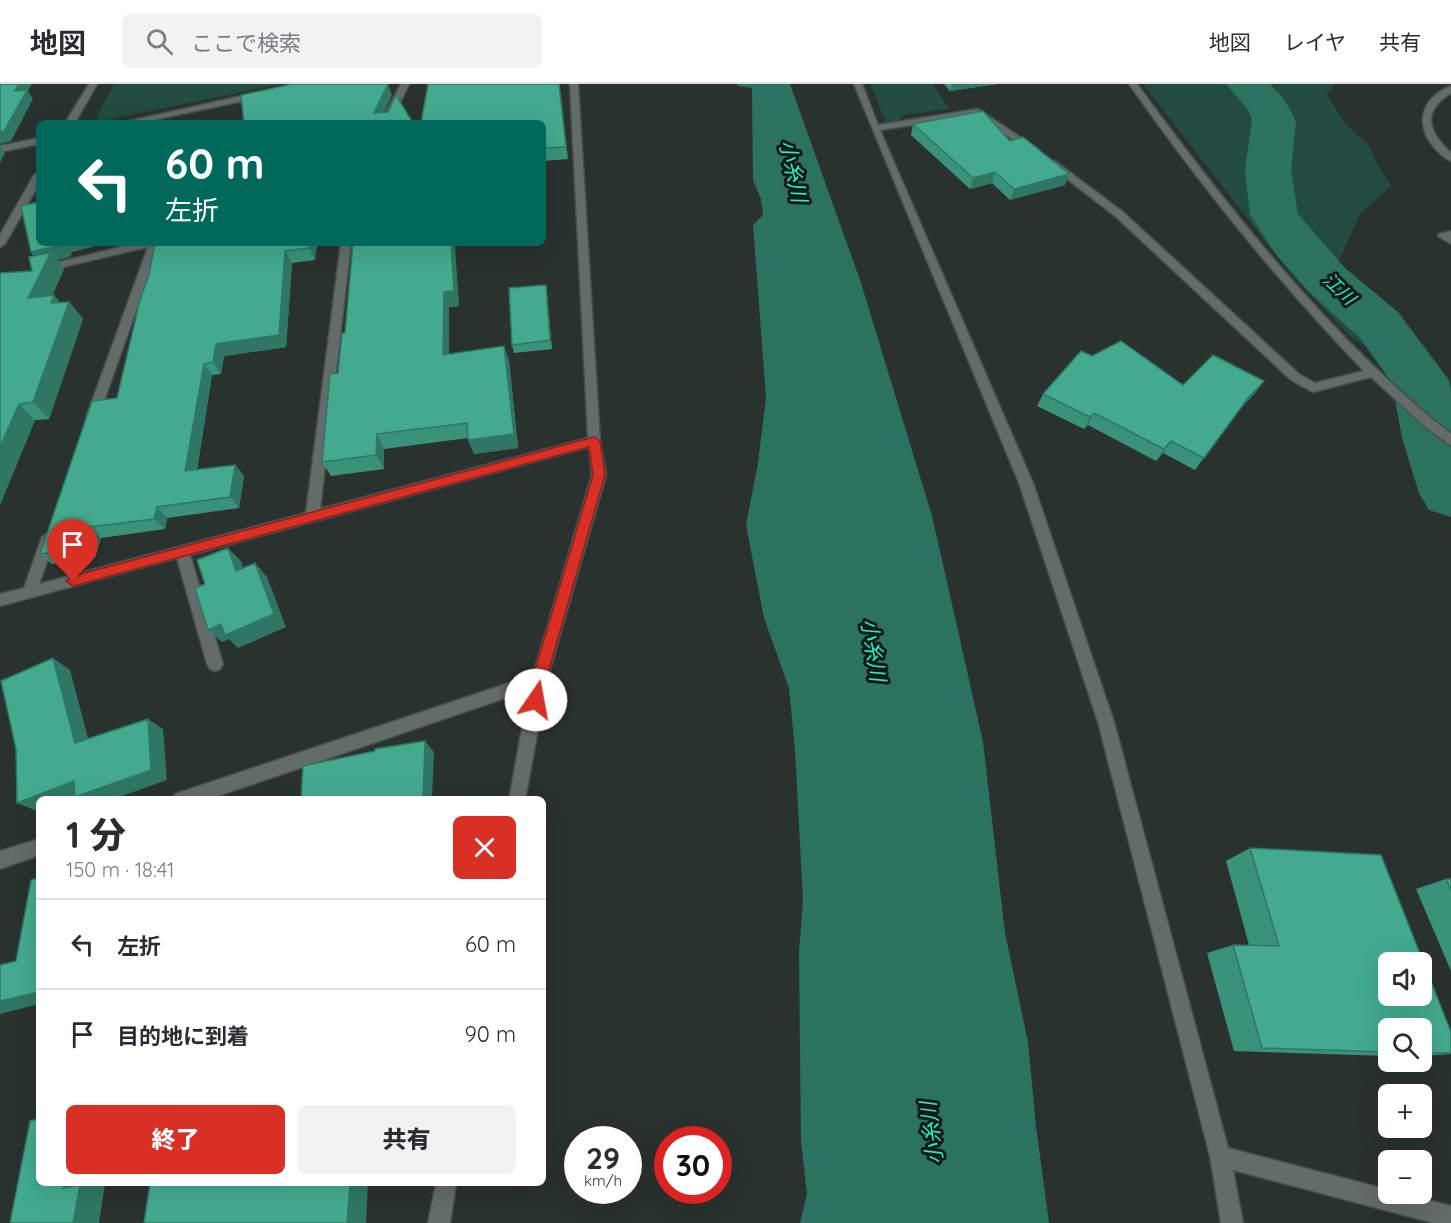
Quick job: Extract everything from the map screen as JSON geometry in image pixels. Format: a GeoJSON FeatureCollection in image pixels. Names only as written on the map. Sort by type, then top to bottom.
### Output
{"type":"FeatureCollection","features":[{"type":"Feature","properties":{"kind":"street"},"geometry":{"type":"LineString","coordinates":[[72,120],[93,84]]}},
{"type":"Feature","properties":{"kind":"street"},"geometry":{"type":"LineString","coordinates":[[385,120],[405,84]]}},
{"type":"Feature","properties":{"kind":"street"},"geometry":{"type":"LineString","coordinates":[[518,796],[539,680],[599,475],[594,441],[574,84]]}},
{"type":"Feature","properties":{"kind":"street"},"geometry":{"type":"LineString","coordinates":[[858,84],[1026,483],[1107,722],[1220,1156],[1232,1223]]}},
{"type":"Feature","properties":{"kind":"street"},"geometry":{"type":"LineString","coordinates":[[1132,84],[1251,238],[1371,373],[1387,389],[1451,441]]}},
{"type":"Feature","properties":{"kind":"street"},"geometry":{"type":"LineString","coordinates":[[1451,89],[1438,96],[1426,115],[1426,131],[1439,148],[1451,158]]}},
{"type":"Feature","properties":{"kind":"street"},"geometry":{"type":"LineString","coordinates":[[140,120],[265,94]]}},
{"type":"Feature","properties":{"kind":"street"},"geometry":{"type":"LineString","coordinates":[[875,128],[978,112],[1119,214],[1295,377],[1312,388],[1371,373]]}},
{"type":"Feature","properties":{"kind":"street"},"geometry":{"type":"LineString","coordinates":[[0,149],[36,142]]}},
{"type":"Feature","properties":{"kind":"street"},"geometry":{"type":"LineString","coordinates":[[0,244],[36,180]]}},
{"type":"Feature","properties":{"kind":"street"},"geometry":{"type":"LineString","coordinates":[[20,208],[36,204]]}},
{"type":"Feature","properties":{"kind":"street"},"geometry":{"type":"LineString","coordinates":[[1451,234],[1443,236],[1451,242]]}},
{"type":"Feature","properties":{"kind":"street"},"geometry":{"type":"LineString","coordinates":[[35,271],[139,246]]}},
{"type":"Feature","properties":{"kind":"street"},"geometry":{"type":"LineString","coordinates":[[86,435],[151,246]]}},
{"type":"Feature","properties":{"kind":"street"},"geometry":{"type":"LineString","coordinates":[[312,517],[346,246]]}},
{"type":"Feature","properties":{"kind":"street"},"geometry":{"type":"LineString","coordinates":[[0,600],[594,441]]}},
{"type":"Feature","properties":{"kind":"street"},"geometry":{"type":"LineString","coordinates":[[29,593],[53,525]]}},
{"type":"Feature","properties":{"kind":"street"},"geometry":{"type":"LineString","coordinates":[[182,552],[215,664]]}},
{"type":"Feature","properties":{"kind":"street"},"geometry":{"type":"LineString","coordinates":[[194,796],[539,680]]}},
{"type":"Feature","properties":{"kind":"street"},"geometry":{"type":"LineString","coordinates":[[0,860],[36,848]]}},
{"type":"Feature","properties":{"kind":"street"},"geometry":{"type":"LineString","coordinates":[[1220,1156],[1451,1217]]}},
{"type":"Feature","properties":{"kind":"street"},"geometry":{"type":"LineString","coordinates":[[439,1223],[447,1186]]}},
{"type":"Feature","properties":{"kind":"shaded area"},"geometry":{"type":"Polygon","coordinates":[[[114,84],[282,84],[106,120],[96,117],[114,84]]]}},
{"type":"Feature","properties":{"kind":"shaded area"},"geometry":{"type":"Polygon","coordinates":[[[870,84],[933,84],[949,109],[902,115],[898,124],[886,122],[870,84]]]}},
{"type":"Feature","properties":{"kind":"shaded area"},"geometry":{"type":"Polygon","coordinates":[[[1143,84],[1335,84],[1327,94],[1346,125],[1369,145],[1377,164],[1391,186],[1359,215],[1339,261],[1366,300],[1403,330],[1416,350],[1403,367],[1352,338],[1290,273],[1143,84]]]}},
{"type":"Feature","properties":{"kind":"water","name":"小糸川"},"geometry":{"type":"Polygon","coordinates":[[[737,84],[790,84],[861,283],[932,516],[983,742],[1005,933],[1028,1042],[1049,1223],[800,1223],[807,1194],[801,1141],[799,952],[803,900],[795,750],[789,688],[764,618],[746,525],[758,463],[766,397],[753,225],[763,215],[761,199],[753,180],[752,88],[737,84]]]}},
{"type":"Feature","properties":{"kind":"building"},"geometry":{"type":"Polygon","coordinates":[[[0,84],[19,84],[15,91],[27,90],[4,131],[0,132],[0,84]]]}},
{"type":"Feature","properties":{"kind":"building"},"geometry":{"type":"Polygon","coordinates":[[[292,84],[388,84],[374,113],[388,112],[396,95],[411,120],[244,120],[241,95],[292,84]]]}},
{"type":"Feature","properties":{"kind":"building"},"geometry":{"type":"Polygon","coordinates":[[[428,84],[559,84],[566,147],[546,148],[546,120],[422,120],[428,84]]]}},
{"type":"Feature","properties":{"kind":"building"},"geometry":{"type":"Polygon","coordinates":[[[983,111],[1010,141],[1023,137],[1069,174],[1014,189],[995,172],[973,178],[913,124],[983,111]]]}},
{"type":"Feature","properties":{"kind":"building"},"geometry":{"type":"Polygon","coordinates":[[[36,203],[36,246],[57,246],[31,252],[21,206],[36,203]]]}},
{"type":"Feature","properties":{"kind":"building"},"geometry":{"type":"Polygon","coordinates":[[[154,246],[309,246],[309,248],[285,251],[279,335],[216,344],[213,362],[204,364],[185,471],[235,465],[230,497],[157,507],[154,519],[90,527],[83,548],[40,554],[92,401],[117,398],[140,300],[149,275],[154,246]]]}},
{"type":"Feature","properties":{"kind":"building"},"geometry":{"type":"Polygon","coordinates":[[[353,246],[451,246],[454,291],[444,292],[443,355],[504,346],[514,434],[468,440],[467,423],[377,434],[376,455],[322,462],[330,374],[338,373],[342,333],[345,333],[353,246]]]}},
{"type":"Feature","properties":{"kind":"building"},"geometry":{"type":"Polygon","coordinates":[[[51,252],[28,298],[54,295],[51,303],[69,302],[33,402],[19,404],[0,447],[0,273],[32,271],[29,257],[51,252]]]}},
{"type":"Feature","properties":{"kind":"building"},"geometry":{"type":"Polygon","coordinates":[[[546,285],[550,340],[512,345],[509,288],[546,285]]]}},
{"type":"Feature","properties":{"kind":"building"},"geometry":{"type":"Polygon","coordinates":[[[1121,341],[1183,385],[1213,355],[1264,381],[1248,398],[1204,458],[1171,441],[1164,449],[1094,413],[1090,417],[1043,394],[1081,351],[1092,356],[1121,341]]]}},
{"type":"Feature","properties":{"kind":"building"},"geometry":{"type":"Polygon","coordinates":[[[228,548],[236,571],[255,563],[274,614],[225,635],[221,624],[208,630],[195,588],[205,584],[197,560],[228,548]]]}},
{"type":"Feature","properties":{"kind":"building"},"geometry":{"type":"Polygon","coordinates":[[[53,658],[75,743],[148,719],[151,770],[78,796],[75,796],[74,781],[17,803],[16,749],[1,681],[53,658]]]}},
{"type":"Feature","properties":{"kind":"building"},"geometry":{"type":"Polygon","coordinates":[[[425,741],[423,796],[301,796],[303,766],[375,751],[375,749],[425,741]]]}},
{"type":"Feature","properties":{"kind":"building"},"geometry":{"type":"Polygon","coordinates":[[[1250,848],[1381,855],[1419,952],[1378,952],[1378,1006],[1432,1006],[1432,984],[1451,1032],[1451,1053],[1432,1053],[1432,1018],[1378,1018],[1378,1052],[1262,1048],[1233,945],[1279,946],[1250,848]]]}},
{"type":"Feature","properties":{"kind":"building"},"geometry":{"type":"Polygon","coordinates":[[[36,879],[36,993],[0,1001],[0,965],[16,961],[31,880],[36,879]]]}},
{"type":"Feature","properties":{"kind":"building"},"geometry":{"type":"Polygon","coordinates":[[[1446,879],[1451,879],[1451,891],[1446,879]]]}},
{"type":"Feature","properties":{"kind":"building"},"geometry":{"type":"Polygon","coordinates":[[[36,1120],[36,1186],[64,1186],[63,1188],[80,1186],[73,1223],[10,1223],[30,1121],[36,1120]]]}},
{"type":"Feature","properties":{"kind":"building"},"geometry":{"type":"Polygon","coordinates":[[[150,1186],[350,1186],[347,1223],[144,1223],[150,1186]]]}},
{"type":"Feature","properties":{"kind":"waterway","name":"江川"},"geometry":{"type":"LineString","coordinates":[[1247,84],[1269,108],[1274,121],[1268,170],[1274,215],[1293,242],[1327,280],[1379,325],[1420,380],[1432,438],[1451,493]]}},
{"type":"Feature","properties":{"kind":"route"},"geometry":{"type":"LineString","coordinates":[[73,581],[594,441],[599,475],[539,680],[536,700]]}}]}
